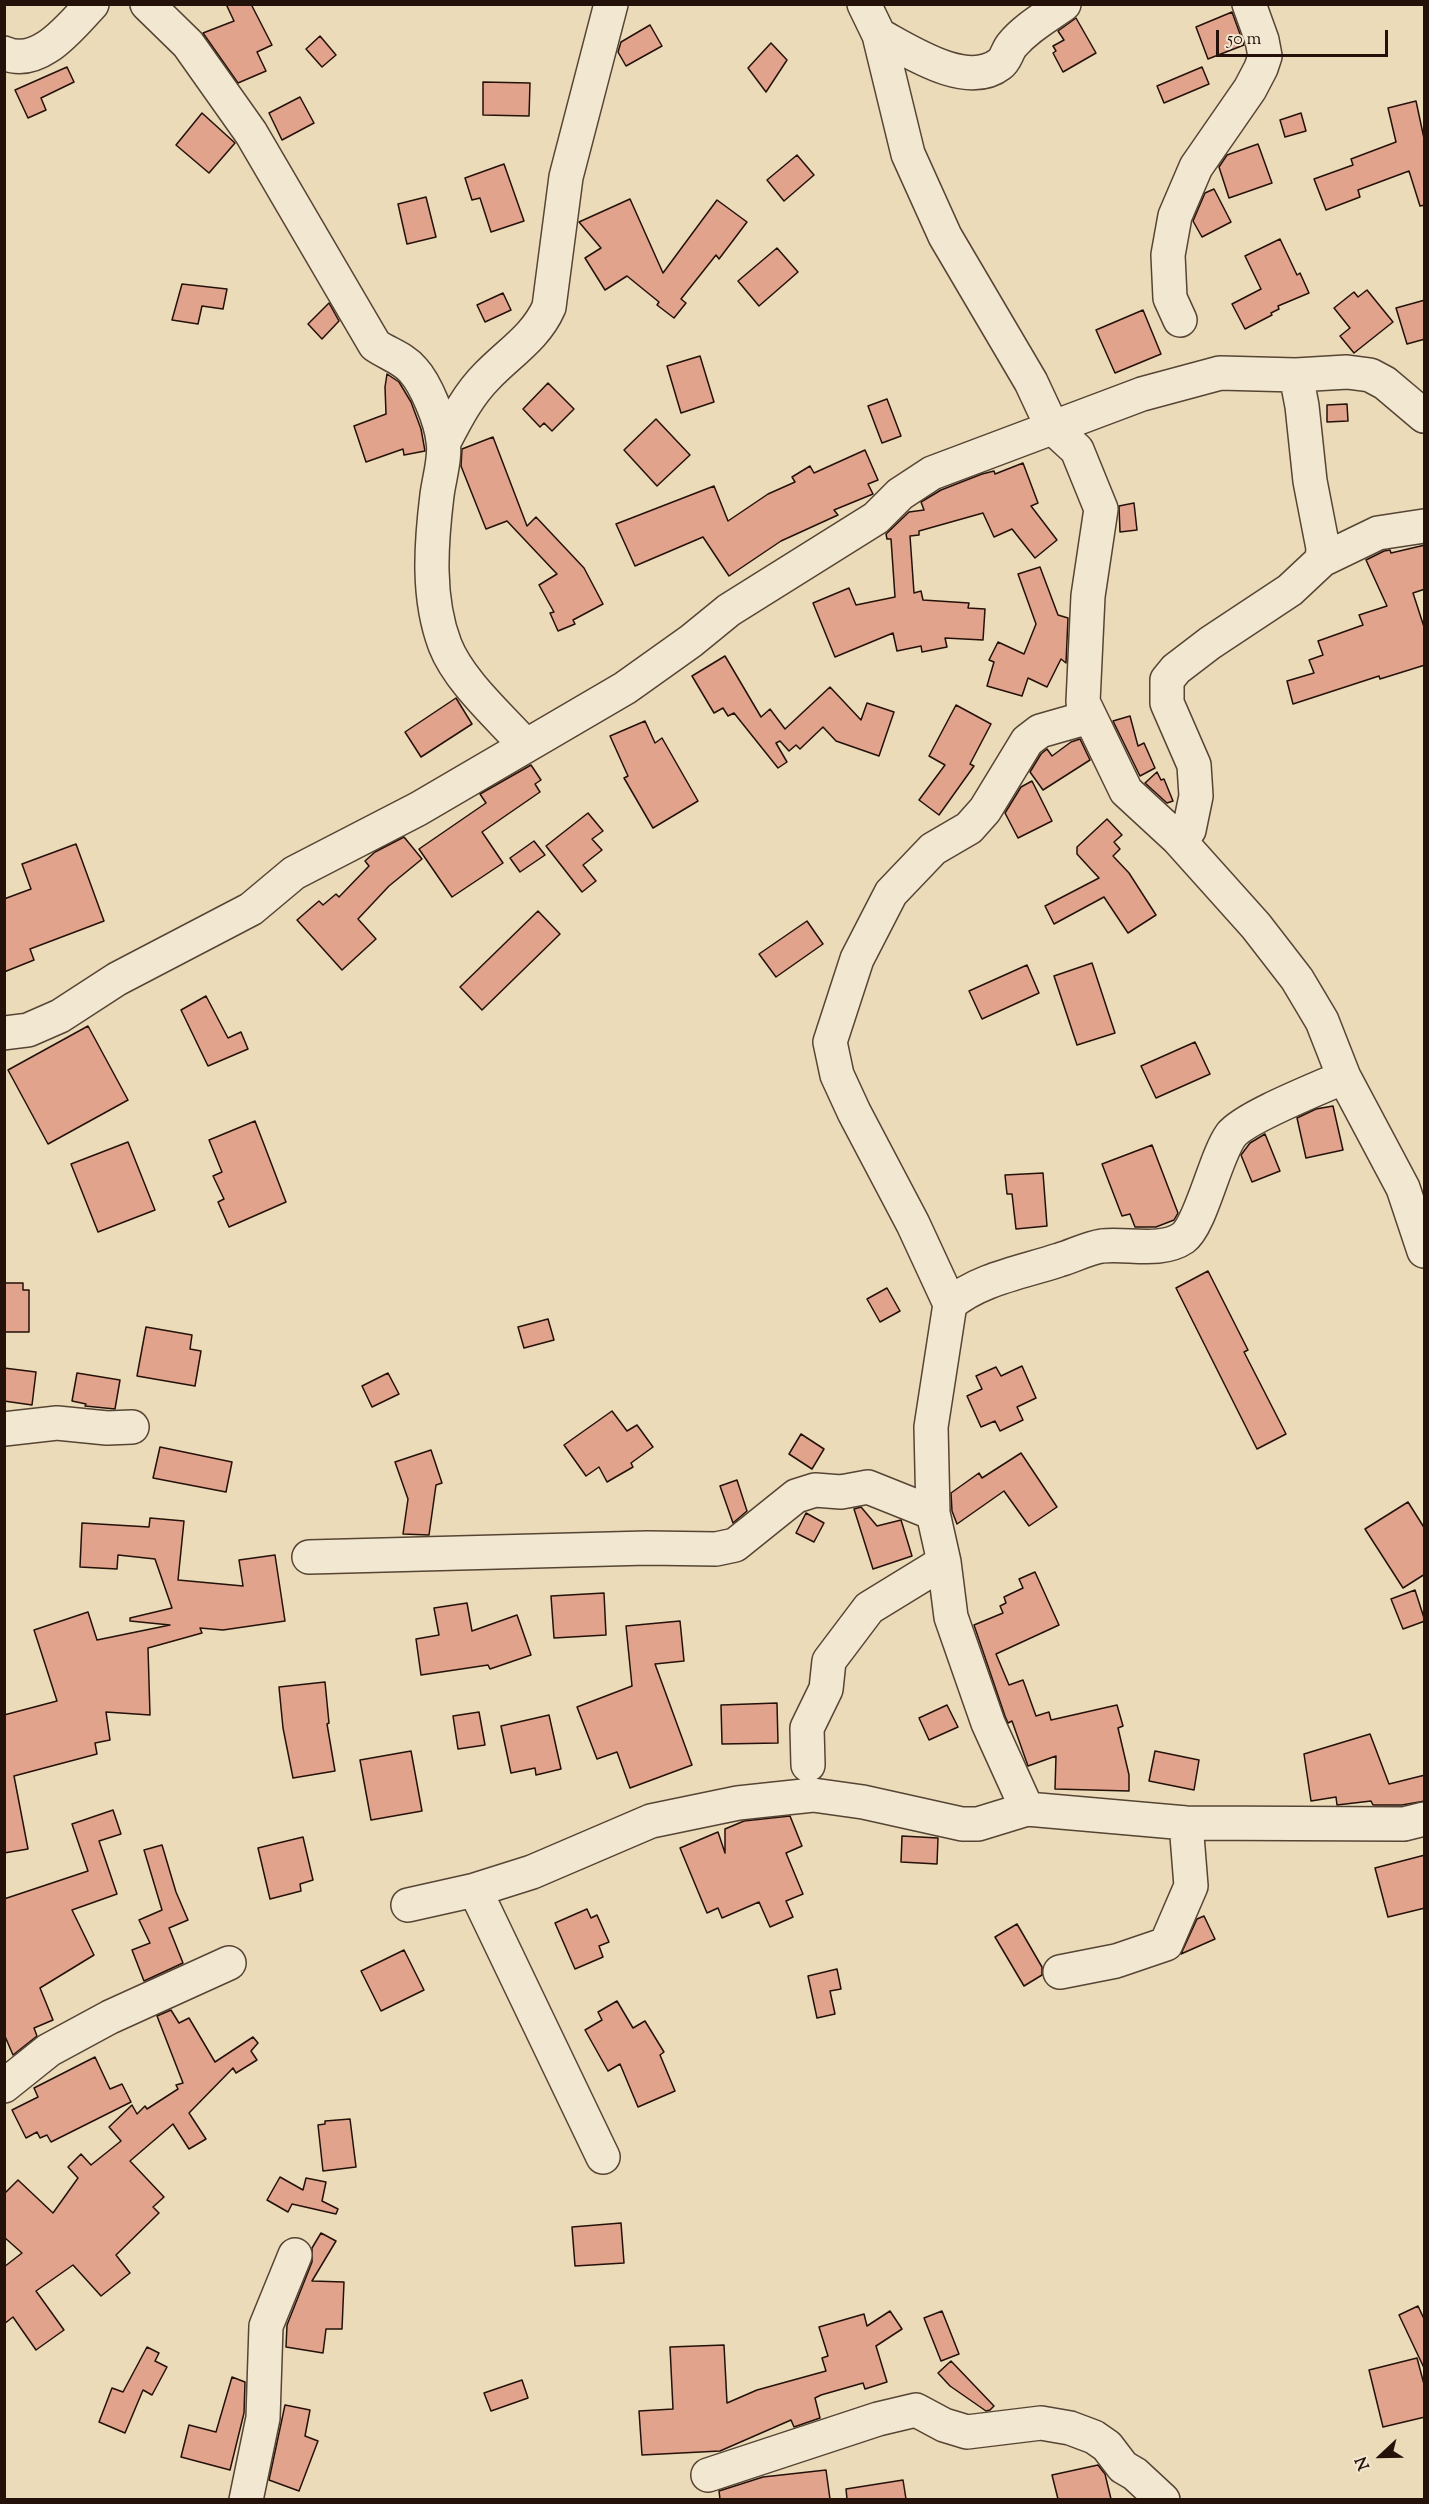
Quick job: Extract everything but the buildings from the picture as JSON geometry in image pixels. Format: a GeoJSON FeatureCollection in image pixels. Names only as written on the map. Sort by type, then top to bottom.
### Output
{"type":"FeatureCollection","features":[{"type":"Feature","properties":{"kind":"street"},"geometry":{"type":"LineString","coordinates":[[4,53],[27,55],[44,49],[57,40],[92,4]]}},
{"type":"Feature","properties":{"kind":"street"},"geometry":{"type":"LineString","coordinates":[[147,4],[188,44],[251,133],[375,345],[388,354],[400,358],[421,380],[436,415],[444,442],[431,565],[437,610],[445,645],[459,671],[525,745]]}},
{"type":"Feature","properties":{"kind":"street"},"geometry":{"type":"LineString","coordinates":[[444,442],[473,392],[535,332],[549,307],[566,177],[611,4]]}},
{"type":"Feature","properties":{"kind":"street"},"geometry":{"type":"LineString","coordinates":[[864,4],[879,35],[908,154],[945,236],[1025,373],[1052,427],[1077,450],[1101,509],[1088,596],[1083,702],[1089,717],[1126,791],[1178,838],[1256,926],[1297,978],[1322,1021],[1344,1077],[1403,1188],[1425,1251]]}},
{"type":"Feature","properties":{"kind":"street"},"geometry":{"type":"LineString","coordinates":[[879,35],[933,64],[969,73],[985,72],[1001,64],[1011,46],[1029,29],[1064,4]]}},
{"type":"Feature","properties":{"kind":"street"},"geometry":{"type":"LineString","coordinates":[[1180,320],[1170,298],[1168,255],[1174,216],[1196,167],[1262,68],[1264,56],[1262,40],[1249,4]]}},
{"type":"Feature","properties":{"kind":"street"},"geometry":{"type":"LineString","coordinates":[[4,1033],[28,1030],[60,1016],[117,979],[251,909],[294,873],[417,809],[625,688],[691,641],[729,610],[876,518],[900,494],[932,473],[1142,394],[1220,373],[1296,375],[1347,372],[1370,375],[1385,383],[1425,416]]}},
{"type":"Feature","properties":{"kind":"street"},"geometry":{"type":"LineString","coordinates":[[1296,375],[1302,406],[1310,481],[1323,548],[1322,560]]}},
{"type":"Feature","properties":{"kind":"street"},"geometry":{"type":"LineString","coordinates":[[1178,838],[1189,830],[1196,796],[1194,765],[1167,703],[1167,680],[1176,669],[1210,643],[1290,590],[1322,560],[1378,533],[1425,526]]}},
{"type":"Feature","properties":{"kind":"street"},"geometry":{"type":"LineString","coordinates":[[1027,1809],[988,1723],[951,1617],[944,1562],[933,1513],[931,1427],[950,1304],[913,1224],[854,1113],[837,1075],[830,1042],[857,959],[891,893],[933,849],[969,828],[985,810],[1027,741],[1040,731],[1089,717]]}},
{"type":"Feature","properties":{"kind":"street"},"geometry":{"type":"LineString","coordinates":[[950,1304],[962,1293],[982,1285],[1102,1246],[1167,1244],[1184,1237],[1196,1219],[1222,1152],[1232,1134],[1252,1119],[1344,1077]]}},
{"type":"Feature","properties":{"kind":"street"},"geometry":{"type":"LineString","coordinates":[[4,1429],[57,1424],[115,1429],[132,1427]]}},
{"type":"Feature","properties":{"kind":"street"},"geometry":{"type":"LineString","coordinates":[[309,1557],[647,1548],[716,1549],[735,1545],[796,1496],[815,1490],[841,1492],[868,1486],[933,1513]]}},
{"type":"Feature","properties":{"kind":"street"},"geometry":{"type":"LineString","coordinates":[[808,1765],[807,1728],[826,1689],[830,1661],[869,1608],[944,1562]]}},
{"type":"Feature","properties":{"kind":"street"},"geometry":{"type":"LineString","coordinates":[[408,1905],[475,1890],[532,1872],[651,1821],[738,1803],[813,1795],[863,1802],[962,1824],[978,1824],[1027,1809],[1186,1823],[1404,1824],[1425,1819]]}},
{"type":"Feature","properties":{"kind":"street"},"geometry":{"type":"LineString","coordinates":[[1060,1972],[1116,1961],[1166,1944],[1191,1886],[1186,1823]]}},
{"type":"Feature","properties":{"kind":"street"},"geometry":{"type":"LineString","coordinates":[[475,1890],[603,2157]]}},
{"type":"Feature","properties":{"kind":"street"},"geometry":{"type":"LineString","coordinates":[[4,2086],[49,2050],[110,2017],[229,1963]]}},
{"type":"Feature","properties":{"kind":"street"},"geometry":{"type":"LineString","coordinates":[[246,2499],[263,2418],[266,2326],[295,2255]]}},
{"type":"Feature","properties":{"kind":"street"},"geometry":{"type":"LineString","coordinates":[[708,2475],[878,2419],[916,2410],[944,2425],[967,2432],[1041,2423],[1070,2428],[1094,2437],[1107,2446],[1123,2467],[1135,2474],[1162,2499]]}}]}
